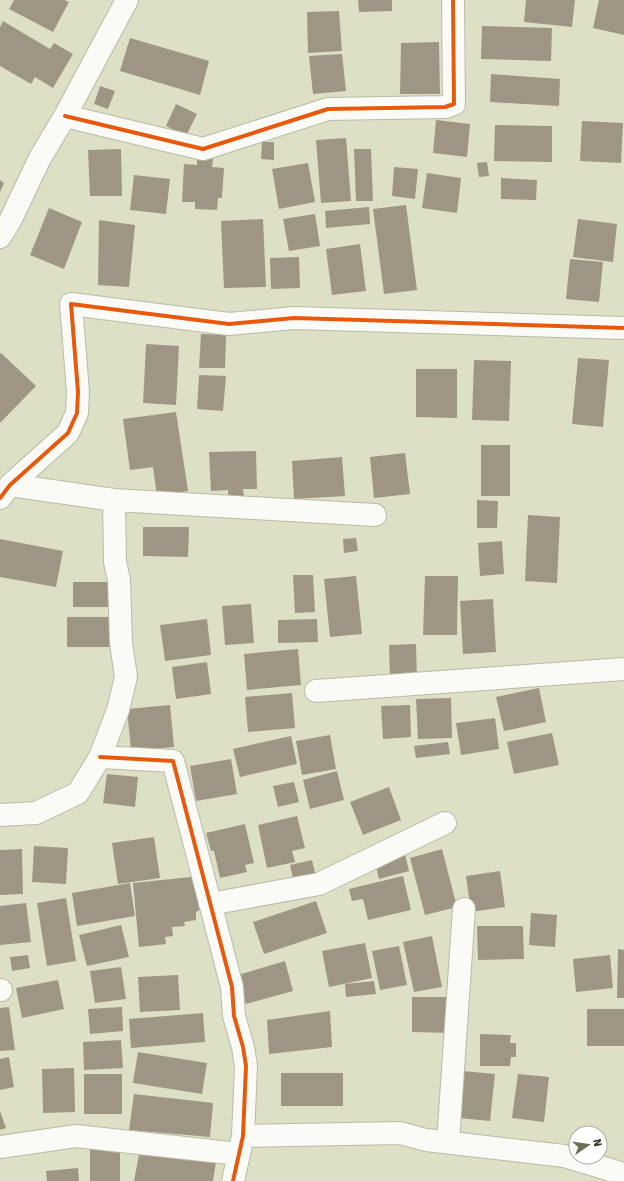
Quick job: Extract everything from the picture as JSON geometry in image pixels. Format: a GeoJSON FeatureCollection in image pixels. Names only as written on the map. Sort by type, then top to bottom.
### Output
{"type":"FeatureCollection","features":[{"type":"Feature","properties":{"kind":"street"},"geometry":{"type":"LineString","coordinates":[[0,237],[10,221],[40,158],[65,116],[127,0]]}},
{"type":"Feature","properties":{"kind":"street"},"geometry":{"type":"LineString","coordinates":[[65,116],[203,149],[328,109],[445,107],[454,104],[453,0]]}},
{"type":"Feature","properties":{"kind":"street"},"geometry":{"type":"LineString","coordinates":[[5,491],[68,433],[77,413],[78,392],[70,304],[229,324],[294,318],[624,328]]}},
{"type":"Feature","properties":{"kind":"street"},"geometry":{"type":"LineString","coordinates":[[5,491],[114,500],[375,515]]}},
{"type":"Feature","properties":{"kind":"street"},"geometry":{"type":"LineString","coordinates":[[0,815],[36,813],[78,793],[100,756],[118,710],[126,677],[121,643],[119,580],[115,562],[114,500]]}},
{"type":"Feature","properties":{"kind":"street"},"geometry":{"type":"LineString","coordinates":[[316,691],[624,669]]}},
{"type":"Feature","properties":{"kind":"street"},"geometry":{"type":"LineString","coordinates":[[100,756],[173,761],[232,987],[234,1016],[243,1047],[246,1066],[241,1145],[233,1181]]}},
{"type":"Feature","properties":{"kind":"street"},"geometry":{"type":"LineString","coordinates":[[210,904],[319,884],[445,823]]}},
{"type":"Feature","properties":{"kind":"street"},"geometry":{"type":"LineString","coordinates":[[448,1142],[464,909]]}},
{"type":"Feature","properties":{"kind":"street"},"geometry":{"type":"LineString","coordinates":[[0,1147],[76,1136],[241,1145],[400,1133],[426,1140],[564,1156],[624,1174]]}},
{"type":"Feature","properties":{"kind":"building"},"geometry":{"type":"Polygon","coordinates":[[[14,0],[64,0],[69,2],[53,32],[9,9],[14,0]]]}},
{"type":"Feature","properties":{"kind":"building"},"geometry":{"type":"Polygon","coordinates":[[[358,0],[392,0],[392,11],[359,12],[358,0]]]}},
{"type":"Feature","properties":{"kind":"building"},"geometry":{"type":"Polygon","coordinates":[[[526,0],[575,0],[572,27],[524,22],[526,0]]]}},
{"type":"Feature","properties":{"kind":"building"},"geometry":{"type":"Polygon","coordinates":[[[599,0],[624,0],[624,35],[593,28],[599,0]]]}},
{"type":"Feature","properties":{"kind":"building"},"geometry":{"type":"Polygon","coordinates":[[[339,11],[342,51],[308,53],[307,12],[339,11]]]}},
{"type":"Feature","properties":{"kind":"building"},"geometry":{"type":"Polygon","coordinates":[[[3,21],[50,49],[54,43],[73,54],[53,88],[35,77],[31,84],[0,66],[0,27],[3,21]]]}},
{"type":"Feature","properties":{"kind":"building"},"geometry":{"type":"Polygon","coordinates":[[[482,26],[552,28],[551,61],[481,59],[482,26]]]}},
{"type":"Feature","properties":{"kind":"building"},"geometry":{"type":"Polygon","coordinates":[[[130,38],[209,61],[200,95],[120,71],[130,38]]]}},
{"type":"Feature","properties":{"kind":"building"},"geometry":{"type":"Polygon","coordinates":[[[439,42],[440,94],[400,94],[401,43],[439,42]]]}},
{"type":"Feature","properties":{"kind":"building"},"geometry":{"type":"Polygon","coordinates":[[[342,54],[346,91],[313,94],[309,56],[342,54]]]}},
{"type":"Feature","properties":{"kind":"building"},"geometry":{"type":"Polygon","coordinates":[[[491,74],[560,79],[559,106],[490,102],[491,74]]]}},
{"type":"Feature","properties":{"kind":"building"},"geometry":{"type":"Polygon","coordinates":[[[100,86],[115,91],[108,109],[94,104],[100,86]]]}},
{"type":"Feature","properties":{"kind":"building"},"geometry":{"type":"Polygon","coordinates":[[[176,104],[197,114],[186,136],[166,126],[176,104]]]}},
{"type":"Feature","properties":{"kind":"building"},"geometry":{"type":"Polygon","coordinates":[[[436,120],[470,124],[467,157],[433,153],[436,120]]]}},
{"type":"Feature","properties":{"kind":"building"},"geometry":{"type":"Polygon","coordinates":[[[582,121],[623,123],[621,163],[580,161],[582,121]]]}},
{"type":"Feature","properties":{"kind":"building"},"geometry":{"type":"Polygon","coordinates":[[[495,125],[552,126],[552,162],[494,161],[495,125]]]}},
{"type":"Feature","properties":{"kind":"building"},"geometry":{"type":"Polygon","coordinates":[[[346,138],[351,201],[321,203],[316,140],[346,138]]]}},
{"type":"Feature","properties":{"kind":"building"},"geometry":{"type":"Polygon","coordinates":[[[262,142],[274,142],[274,160],[261,159],[262,142]]]}},
{"type":"Feature","properties":{"kind":"building"},"geometry":{"type":"Polygon","coordinates":[[[121,149],[122,196],[90,196],[88,150],[121,149]]]}},
{"type":"Feature","properties":{"kind":"building"},"geometry":{"type":"Polygon","coordinates":[[[354,149],[371,149],[373,201],[356,201],[354,149]]]}},
{"type":"Feature","properties":{"kind":"building"},"geometry":{"type":"Polygon","coordinates":[[[197,159],[213,159],[212,167],[224,168],[222,198],[218,198],[217,210],[195,209],[195,202],[182,202],[184,164],[197,165],[197,159]]]}},
{"type":"Feature","properties":{"kind":"building"},"geometry":{"type":"Polygon","coordinates":[[[487,162],[489,176],[479,177],[477,163],[487,162]]]}},
{"type":"Feature","properties":{"kind":"building"},"geometry":{"type":"Polygon","coordinates":[[[308,163],[315,202],[279,209],[272,169],[308,163]]]}},
{"type":"Feature","properties":{"kind":"building"},"geometry":{"type":"Polygon","coordinates":[[[394,167],[418,169],[415,199],[392,196],[394,167]]]}},
{"type":"Feature","properties":{"kind":"building"},"geometry":{"type":"Polygon","coordinates":[[[427,173],[461,178],[457,213],[422,208],[427,173]]]}},
{"type":"Feature","properties":{"kind":"building"},"geometry":{"type":"Polygon","coordinates":[[[134,175],[170,179],[166,214],[130,210],[134,175]]]}},
{"type":"Feature","properties":{"kind":"building"},"geometry":{"type":"Polygon","coordinates":[[[501,178],[537,180],[536,200],[501,199],[501,178]]]}},
{"type":"Feature","properties":{"kind":"building"},"geometry":{"type":"Polygon","coordinates":[[[0,180],[4,183],[0,192],[0,180]]]}},
{"type":"Feature","properties":{"kind":"building"},"geometry":{"type":"Polygon","coordinates":[[[406,205],[417,290],[384,294],[373,209],[406,205]]]}},
{"type":"Feature","properties":{"kind":"building"},"geometry":{"type":"Polygon","coordinates":[[[369,207],[370,224],[326,228],[325,211],[369,207]]]}},
{"type":"Feature","properties":{"kind":"building"},"geometry":{"type":"Polygon","coordinates":[[[49,208],[82,222],[64,269],[30,255],[49,208]]]}},
{"type":"Feature","properties":{"kind":"building"},"geometry":{"type":"Polygon","coordinates":[[[315,214],[320,246],[289,251],[283,219],[315,214]]]}},
{"type":"Feature","properties":{"kind":"building"},"geometry":{"type":"Polygon","coordinates":[[[263,219],[266,287],[224,288],[221,221],[263,219]]]}},
{"type":"Feature","properties":{"kind":"building"},"geometry":{"type":"Polygon","coordinates":[[[578,219],[617,224],[613,262],[573,257],[578,219]]]}},
{"type":"Feature","properties":{"kind":"building"},"geometry":{"type":"Polygon","coordinates":[[[99,220],[135,225],[129,287],[98,285],[99,220]]]}},
{"type":"Feature","properties":{"kind":"building"},"geometry":{"type":"Polygon","coordinates":[[[360,244],[366,291],[332,295],[326,249],[360,244]]]}},
{"type":"Feature","properties":{"kind":"building"},"geometry":{"type":"Polygon","coordinates":[[[299,257],[300,288],[271,289],[270,258],[299,257]]]}},
{"type":"Feature","properties":{"kind":"building"},"geometry":{"type":"Polygon","coordinates":[[[570,259],[603,262],[599,302],[566,299],[570,259]]]}},
{"type":"Feature","properties":{"kind":"building"},"geometry":{"type":"Polygon","coordinates":[[[201,334],[226,335],[225,368],[199,368],[201,334]]]}},
{"type":"Feature","properties":{"kind":"building"},"geometry":{"type":"Polygon","coordinates":[[[146,344],[179,346],[176,405],[143,403],[146,344]]]}},
{"type":"Feature","properties":{"kind":"building"},"geometry":{"type":"Polygon","coordinates":[[[1,353],[36,386],[0,423],[0,354],[1,353]]]}},
{"type":"Feature","properties":{"kind":"building"},"geometry":{"type":"Polygon","coordinates":[[[578,358],[609,360],[603,427],[572,424],[578,358]]]}},
{"type":"Feature","properties":{"kind":"building"},"geometry":{"type":"Polygon","coordinates":[[[474,360],[511,361],[509,421],[472,420],[474,360]]]}},
{"type":"Feature","properties":{"kind":"building"},"geometry":{"type":"Polygon","coordinates":[[[416,369],[457,369],[457,418],[416,417],[416,369]]]}},
{"type":"Feature","properties":{"kind":"building"},"geometry":{"type":"Polygon","coordinates":[[[199,375],[226,376],[223,411],[197,409],[199,375]]]}},
{"type":"Feature","properties":{"kind":"building"},"geometry":{"type":"Polygon","coordinates":[[[176,412],[188,491],[157,496],[153,467],[130,470],[123,419],[176,412]]]}},
{"type":"Feature","properties":{"kind":"building"},"geometry":{"type":"Polygon","coordinates":[[[481,445],[510,445],[510,496],[481,496],[481,445]]]}},
{"type":"Feature","properties":{"kind":"building"},"geometry":{"type":"Polygon","coordinates":[[[256,451],[257,489],[243,489],[244,496],[228,497],[228,490],[211,491],[209,452],[256,451]]]}},
{"type":"Feature","properties":{"kind":"building"},"geometry":{"type":"Polygon","coordinates":[[[405,453],[410,494],[374,498],[370,457],[405,453]]]}},
{"type":"Feature","properties":{"kind":"building"},"geometry":{"type":"Polygon","coordinates":[[[342,457],[345,496],[294,499],[292,461],[342,457]]]}},
{"type":"Feature","properties":{"kind":"building"},"geometry":{"type":"Polygon","coordinates":[[[477,500],[498,501],[497,528],[477,528],[477,500]]]}},
{"type":"Feature","properties":{"kind":"building"},"geometry":{"type":"Polygon","coordinates":[[[528,515],[560,517],[557,583],[525,581],[528,515]]]}},
{"type":"Feature","properties":{"kind":"building"},"geometry":{"type":"Polygon","coordinates":[[[143,527],[189,527],[188,557],[143,556],[143,527]]]}},
{"type":"Feature","properties":{"kind":"building"},"geometry":{"type":"Polygon","coordinates":[[[356,538],[358,551],[344,553],[343,539],[356,538]]]}},
{"type":"Feature","properties":{"kind":"building"},"geometry":{"type":"Polygon","coordinates":[[[0,539],[63,551],[56,587],[0,577],[0,539]]]}},
{"type":"Feature","properties":{"kind":"building"},"geometry":{"type":"Polygon","coordinates":[[[502,541],[504,574],[480,576],[478,543],[502,541]]]}},
{"type":"Feature","properties":{"kind":"building"},"geometry":{"type":"Polygon","coordinates":[[[293,575],[313,575],[315,612],[295,613],[293,575]]]}},
{"type":"Feature","properties":{"kind":"building"},"geometry":{"type":"Polygon","coordinates":[[[356,576],[362,634],[330,637],[324,579],[356,576]]]}},
{"type":"Feature","properties":{"kind":"building"},"geometry":{"type":"Polygon","coordinates":[[[425,576],[458,576],[457,635],[423,635],[425,576]]]}},
{"type":"Feature","properties":{"kind":"building"},"geometry":{"type":"Polygon","coordinates":[[[73,582],[110,582],[110,607],[73,607],[73,582]]]}},
{"type":"Feature","properties":{"kind":"building"},"geometry":{"type":"Polygon","coordinates":[[[493,599],[496,652],[463,654],[460,601],[493,599]]]}},
{"type":"Feature","properties":{"kind":"building"},"geometry":{"type":"Polygon","coordinates":[[[251,604],[254,643],[225,645],[222,606],[251,604]]]}},
{"type":"Feature","properties":{"kind":"building"},"geometry":{"type":"Polygon","coordinates":[[[67,617],[112,617],[111,647],[67,647],[67,617]]]}},
{"type":"Feature","properties":{"kind":"building"},"geometry":{"type":"Polygon","coordinates":[[[207,619],[211,655],[165,661],[160,625],[207,619]]]}},
{"type":"Feature","properties":{"kind":"building"},"geometry":{"type":"Polygon","coordinates":[[[317,619],[318,642],[278,643],[278,620],[317,619]]]}},
{"type":"Feature","properties":{"kind":"building"},"geometry":{"type":"Polygon","coordinates":[[[416,644],[417,681],[390,681],[389,645],[416,644]]]}},
{"type":"Feature","properties":{"kind":"building"},"geometry":{"type":"Polygon","coordinates":[[[298,649],[301,685],[247,690],[244,654],[298,649]]]}},
{"type":"Feature","properties":{"kind":"building"},"geometry":{"type":"Polygon","coordinates":[[[207,662],[211,694],[176,699],[172,667],[207,662]]]}},
{"type":"Feature","properties":{"kind":"building"},"geometry":{"type":"Polygon","coordinates":[[[539,688],[546,722],[504,731],[496,697],[539,688]]]}},
{"type":"Feature","properties":{"kind":"building"},"geometry":{"type":"Polygon","coordinates":[[[292,693],[295,728],[248,732],[245,697],[292,693]]]}},
{"type":"Feature","properties":{"kind":"building"},"geometry":{"type":"Polygon","coordinates":[[[451,698],[452,738],[418,739],[416,699],[451,698]]]}},
{"type":"Feature","properties":{"kind":"building"},"geometry":{"type":"Polygon","coordinates":[[[170,705],[174,747],[131,751],[127,709],[170,705]]]}},
{"type":"Feature","properties":{"kind":"building"},"geometry":{"type":"Polygon","coordinates":[[[410,705],[411,737],[383,739],[381,706],[410,705]]]}},
{"type":"Feature","properties":{"kind":"building"},"geometry":{"type":"Polygon","coordinates":[[[495,718],[499,749],[461,755],[456,723],[495,718]]]}},
{"type":"Feature","properties":{"kind":"building"},"geometry":{"type":"Polygon","coordinates":[[[552,733],[559,765],[514,774],[507,742],[552,733]]]}},
{"type":"Feature","properties":{"kind":"building"},"geometry":{"type":"Polygon","coordinates":[[[330,735],[336,769],[302,775],[296,741],[330,735]]]}},
{"type":"Feature","properties":{"kind":"building"},"geometry":{"type":"Polygon","coordinates":[[[291,736],[297,764],[240,777],[233,749],[291,736]]]}},
{"type":"Feature","properties":{"kind":"building"},"geometry":{"type":"Polygon","coordinates":[[[448,742],[450,754],[416,758],[414,746],[448,742]]]}},
{"type":"Feature","properties":{"kind":"building"},"geometry":{"type":"Polygon","coordinates":[[[231,759],[237,794],[196,801],[190,766],[231,759]]]}},
{"type":"Feature","properties":{"kind":"building"},"geometry":{"type":"Polygon","coordinates":[[[337,771],[344,800],[310,809],[303,780],[337,771]]]}},
{"type":"Feature","properties":{"kind":"building"},"geometry":{"type":"Polygon","coordinates":[[[107,774],[138,777],[135,807],[103,803],[107,774]]]}},
{"type":"Feature","properties":{"kind":"building"},"geometry":{"type":"Polygon","coordinates":[[[294,782],[299,802],[278,807],[273,786],[294,782]]]}},
{"type":"Feature","properties":{"kind":"building"},"geometry":{"type":"Polygon","coordinates":[[[389,787],[401,820],[363,835],[350,802],[389,787]]]}},
{"type":"Feature","properties":{"kind":"building"},"geometry":{"type":"Polygon","coordinates":[[[297,816],[305,848],[292,851],[295,862],[267,868],[258,825],[297,816]]]}},
{"type":"Feature","properties":{"kind":"building"},"geometry":{"type":"Polygon","coordinates":[[[245,824],[254,863],[245,865],[247,872],[220,878],[214,851],[211,851],[206,833],[245,824]]]}},
{"type":"Feature","properties":{"kind":"building"},"geometry":{"type":"Polygon","coordinates":[[[154,837],[160,878],[118,884],[112,843],[154,837]]]}},
{"type":"Feature","properties":{"kind":"building"},"geometry":{"type":"Polygon","coordinates":[[[34,846],[68,848],[66,884],[32,882],[34,846]]]}},
{"type":"Feature","properties":{"kind":"building"},"geometry":{"type":"Polygon","coordinates":[[[22,849],[23,894],[0,895],[0,850],[22,849]]]}},
{"type":"Feature","properties":{"kind":"building"},"geometry":{"type":"Polygon","coordinates":[[[442,849],[457,907],[425,915],[410,858],[442,849]]]}},
{"type":"Feature","properties":{"kind":"building"},"geometry":{"type":"Polygon","coordinates":[[[405,854],[409,871],[379,879],[375,862],[405,854]]]}},
{"type":"Feature","properties":{"kind":"building"},"geometry":{"type":"Polygon","coordinates":[[[312,860],[315,873],[293,878],[290,865],[312,860]]]}},
{"type":"Feature","properties":{"kind":"building"},"geometry":{"type":"Polygon","coordinates":[[[500,871],[505,907],[471,912],[466,876],[500,871]]]}},
{"type":"Feature","properties":{"kind":"building"},"geometry":{"type":"Polygon","coordinates":[[[201,876],[204,908],[196,912],[196,920],[184,922],[185,926],[172,927],[173,936],[165,937],[166,944],[139,947],[133,883],[201,876]]]}},
{"type":"Feature","properties":{"kind":"building"},"geometry":{"type":"Polygon","coordinates":[[[403,876],[411,910],[368,920],[363,899],[352,901],[349,889],[403,876]]]}},
{"type":"Feature","properties":{"kind":"building"},"geometry":{"type":"Polygon","coordinates":[[[130,883],[135,916],[77,926],[72,893],[130,883]]]}},
{"type":"Feature","properties":{"kind":"building"},"geometry":{"type":"Polygon","coordinates":[[[66,898],[76,961],[47,966],[37,903],[66,898]]]}},
{"type":"Feature","properties":{"kind":"building"},"geometry":{"type":"Polygon","coordinates":[[[316,901],[327,933],[264,954],[253,922],[316,901]]]}},
{"type":"Feature","properties":{"kind":"building"},"geometry":{"type":"Polygon","coordinates":[[[26,903],[31,942],[0,945],[0,906],[26,903]]]}},
{"type":"Feature","properties":{"kind":"building"},"geometry":{"type":"Polygon","coordinates":[[[531,913],[557,915],[555,947],[529,945],[531,913]]]}},
{"type":"Feature","properties":{"kind":"building"},"geometry":{"type":"Polygon","coordinates":[[[121,925],[129,957],[87,966],[79,935],[121,925]]]}},
{"type":"Feature","properties":{"kind":"building"},"geometry":{"type":"Polygon","coordinates":[[[477,926],[523,926],[524,959],[478,960],[477,926]]]}},
{"type":"Feature","properties":{"kind":"building"},"geometry":{"type":"Polygon","coordinates":[[[432,936],[442,987],[414,992],[403,942],[432,936]]]}},
{"type":"Feature","properties":{"kind":"building"},"geometry":{"type":"Polygon","coordinates":[[[365,943],[372,978],[329,987],[322,951],[365,943]]]}},
{"type":"Feature","properties":{"kind":"building"},"geometry":{"type":"Polygon","coordinates":[[[399,946],[407,985],[380,990],[372,951],[399,946]]]}},
{"type":"Feature","properties":{"kind":"building"},"geometry":{"type":"Polygon","coordinates":[[[618,949],[624,950],[624,998],[617,998],[618,949]]]}},
{"type":"Feature","properties":{"kind":"building"},"geometry":{"type":"Polygon","coordinates":[[[28,955],[30,968],[12,971],[10,957],[28,955]]]}},
{"type":"Feature","properties":{"kind":"building"},"geometry":{"type":"Polygon","coordinates":[[[610,955],[613,988],[576,992],[573,959],[610,955]]]}},
{"type":"Feature","properties":{"kind":"building"},"geometry":{"type":"Polygon","coordinates":[[[285,961],[293,991],[246,1004],[238,975],[285,961]]]}},
{"type":"Feature","properties":{"kind":"building"},"geometry":{"type":"Polygon","coordinates":[[[121,967],[126,999],[95,1003],[90,971],[121,967]]]}},
{"type":"Feature","properties":{"kind":"building"},"geometry":{"type":"Polygon","coordinates":[[[178,975],[180,1010],[140,1012],[138,977],[178,975]]]}},
{"type":"Feature","properties":{"kind":"building"},"geometry":{"type":"Polygon","coordinates":[[[58,980],[64,1009],[22,1018],[16,988],[58,980]]]}},
{"type":"Feature","properties":{"kind":"building"},"geometry":{"type":"Polygon","coordinates":[[[374,981],[376,994],[346,997],[345,984],[374,981]]]}},
{"type":"Feature","properties":{"kind":"building"},"geometry":{"type":"Polygon","coordinates":[[[412,997],[451,997],[451,1033],[412,1032],[412,997]]]}},
{"type":"Feature","properties":{"kind":"building"},"geometry":{"type":"Polygon","coordinates":[[[9,1007],[15,1050],[0,1051],[0,1008],[9,1007]]]}},
{"type":"Feature","properties":{"kind":"building"},"geometry":{"type":"Polygon","coordinates":[[[122,1007],[123,1031],[90,1034],[88,1009],[122,1007]]]}},
{"type":"Feature","properties":{"kind":"building"},"geometry":{"type":"Polygon","coordinates":[[[587,1009],[624,1009],[624,1046],[587,1046],[587,1009]]]}},
{"type":"Feature","properties":{"kind":"building"},"geometry":{"type":"Polygon","coordinates":[[[330,1011],[332,1047],[269,1054],[267,1020],[330,1011]]]}},
{"type":"Feature","properties":{"kind":"building"},"geometry":{"type":"Polygon","coordinates":[[[203,1013],[205,1042],[131,1048],[129,1019],[203,1013]]]}},
{"type":"Feature","properties":{"kind":"building"},"geometry":{"type":"Polygon","coordinates":[[[480,1034],[511,1035],[510,1043],[516,1043],[516,1057],[511,1057],[510,1066],[480,1066],[480,1034]]]}},
{"type":"Feature","properties":{"kind":"building"},"geometry":{"type":"Polygon","coordinates":[[[121,1040],[123,1068],[84,1070],[83,1042],[121,1040]]]}},
{"type":"Feature","properties":{"kind":"building"},"geometry":{"type":"Polygon","coordinates":[[[138,1052],[207,1063],[202,1094],[133,1083],[138,1052]]]}},
{"type":"Feature","properties":{"kind":"building"},"geometry":{"type":"Polygon","coordinates":[[[9,1057],[14,1087],[0,1090],[0,1059],[9,1057]]]}},
{"type":"Feature","properties":{"kind":"building"},"geometry":{"type":"Polygon","coordinates":[[[74,1068],[75,1112],[43,1113],[42,1069],[74,1068]]]}},
{"type":"Feature","properties":{"kind":"building"},"geometry":{"type":"Polygon","coordinates":[[[463,1071],[495,1074],[490,1121],[459,1118],[463,1071]]]}},
{"type":"Feature","properties":{"kind":"building"},"geometry":{"type":"Polygon","coordinates":[[[281,1073],[343,1073],[343,1106],[281,1106],[281,1073]]]}},
{"type":"Feature","properties":{"kind":"building"},"geometry":{"type":"Polygon","coordinates":[[[84,1074],[122,1074],[122,1114],[84,1114],[84,1074]]]}},
{"type":"Feature","properties":{"kind":"building"},"geometry":{"type":"Polygon","coordinates":[[[518,1074],[549,1077],[544,1122],[512,1118],[518,1074]]]}},
{"type":"Feature","properties":{"kind":"building"},"geometry":{"type":"Polygon","coordinates":[[[134,1094],[213,1103],[210,1137],[129,1130],[134,1094]]]}},
{"type":"Feature","properties":{"kind":"building"},"geometry":{"type":"Polygon","coordinates":[[[0,1111],[6,1128],[0,1130],[0,1111]]]}},
{"type":"Feature","properties":{"kind":"building"},"geometry":{"type":"Polygon","coordinates":[[[90,1149],[120,1149],[120,1181],[90,1181],[90,1149]]]}},
{"type":"Feature","properties":{"kind":"building"},"geometry":{"type":"Polygon","coordinates":[[[140,1149],[216,1162],[213,1181],[134,1181],[140,1149]]]}},
{"type":"Feature","properties":{"kind":"building"},"geometry":{"type":"Polygon","coordinates":[[[78,1168],[79,1181],[47,1181],[46,1171],[78,1168]]]}},
{"type":"Feature","properties":{"kind":"cycle path"},"geometry":{"type":"LineString","coordinates":[[65,116],[203,149],[328,109],[445,107],[454,104],[453,0]]}},
{"type":"Feature","properties":{"kind":"cycle path"},"geometry":{"type":"LineString","coordinates":[[0,498],[10,485],[68,433],[77,413],[78,392],[71,304],[229,324],[294,318],[624,328]]}},
{"type":"Feature","properties":{"kind":"cycle path"},"geometry":{"type":"LineString","coordinates":[[100,757],[173,761],[232,987],[234,1016],[243,1047],[246,1066],[243,1136],[233,1181]]}}]}
